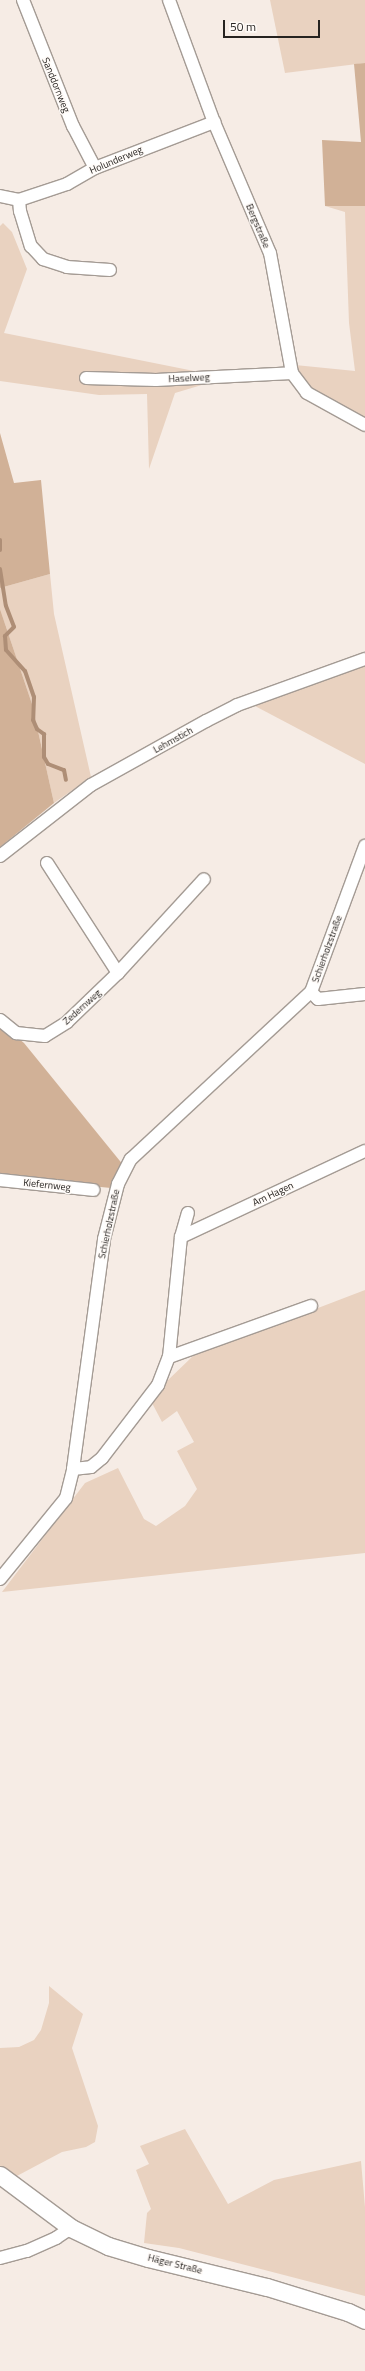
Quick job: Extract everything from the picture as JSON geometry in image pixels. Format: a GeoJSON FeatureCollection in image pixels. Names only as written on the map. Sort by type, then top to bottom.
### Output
{"type":"FeatureCollection","features":[{"type":"Feature","properties":{"kind":"main road","name":"Häger Straße"},"geometry":{"type":"LineString","coordinates":[[0,2175],[72,2228],[108,2246],[267,2287],[348,2312],[365,2320]]}},
{"type":"Feature","properties":{"kind":"street","name":"Sanddornweg"},"geometry":{"type":"LineString","coordinates":[[22,0],[73,126],[95,168]]}},
{"type":"Feature","properties":{"kind":"street","name":"Bergstraße"},"geometry":{"type":"LineString","coordinates":[[169,0],[214,122],[270,253],[292,373],[307,393],[365,425]]}},
{"type":"Feature","properties":{"kind":"street","name":"Holunderweg"},"geometry":{"type":"LineString","coordinates":[[19,200],[67,184],[95,168],[214,122]]}},
{"type":"Feature","properties":{"kind":"street"},"geometry":{"type":"LineString","coordinates":[[0,196],[19,200],[20,211],[31,246],[43,259],[67,267],[110,270]]}},
{"type":"Feature","properties":{"kind":"street","name":"Haselweg"},"geometry":{"type":"LineString","coordinates":[[86,378],[156,380],[292,373]]}},
{"type":"Feature","properties":{"kind":"street","name":"Lehmstich"},"geometry":{"type":"LineString","coordinates":[[0,856],[91,785],[206,721],[237,705],[365,659]]}},
{"type":"Feature","properties":{"kind":"street","name":"Schierholzstraße"},"geometry":{"type":"LineString","coordinates":[[2,1572],[66,1498],[73,1469],[104,1239],[118,1184],[131,1159],[311,992],[365,846]]}},
{"type":"Feature","properties":{"kind":"street"},"geometry":{"type":"LineString","coordinates":[[47,863],[118,973]]}},
{"type":"Feature","properties":{"kind":"street","name":"Zedernweg"},"geometry":{"type":"LineString","coordinates":[[0,1020],[16,1033],[45,1036],[67,1022],[118,973],[204,880]]}},
{"type":"Feature","properties":{"kind":"street"},"geometry":{"type":"LineString","coordinates":[[311,992],[318,999],[365,994]]}},
{"type":"Feature","properties":{"kind":"street","name":"Am Hagen"},"geometry":{"type":"LineString","coordinates":[[180,1237],[365,1151]]}},
{"type":"Feature","properties":{"kind":"street","name":"Kiefernweg"},"geometry":{"type":"LineString","coordinates":[[0,1180],[93,1190]]}},
{"type":"Feature","properties":{"kind":"street"},"geometry":{"type":"LineString","coordinates":[[73,1469],[91,1467],[102,1458],[158,1385],[169,1357],[180,1237],[188,1213]]}},
{"type":"Feature","properties":{"kind":"street"},"geometry":{"type":"LineString","coordinates":[[169,1357],[311,1306]]}},
{"type":"Feature","properties":{"kind":"street"},"geometry":{"type":"LineString","coordinates":[[0,2258],[27,2251],[56,2238],[72,2228]]}},
{"type":"Feature","properties":{"kind":"shaded area"},"geometry":{"type":"Polygon","coordinates":[[[270,0],[365,0],[365,63],[285,73],[270,0]]]}},
{"type":"Feature","properties":{"kind":"shaded area"},"geometry":{"type":"Polygon","coordinates":[[[365,63],[365,206],[325,206],[322,140],[361,142],[354,64],[365,63]]]}},
{"type":"Feature","properties":{"kind":"shaded area"},"geometry":{"type":"Polygon","coordinates":[[[325,206],[365,206],[365,419],[310,389],[295,368],[295,365],[355,371],[349,323],[345,212],[325,206]]]}},
{"type":"Feature","properties":{"kind":"shaded area"},"geometry":{"type":"Polygon","coordinates":[[[3,223],[12,232],[27,269],[4,333],[204,373],[205,384],[175,393],[149,469],[147,394],[99,395],[0,381],[0,226],[3,223]]]}},
{"type":"Feature","properties":{"kind":"shaded area"},"geometry":{"type":"Polygon","coordinates":[[[0,433],[14,483],[41,480],[50,574],[0,588],[0,433]]]}},
{"type":"Feature","properties":{"kind":"shaded area"},"geometry":{"type":"Polygon","coordinates":[[[50,574],[54,614],[91,777],[54,803],[32,704],[0,609],[0,588],[50,574]]]}},
{"type":"Feature","properties":{"kind":"shaded area"},"geometry":{"type":"Polygon","coordinates":[[[0,609],[32,704],[54,803],[0,847],[0,609]]]}},
{"type":"Feature","properties":{"kind":"shaded area"},"geometry":{"type":"Polygon","coordinates":[[[365,662],[365,764],[251,704],[365,662]]]}},
{"type":"Feature","properties":{"kind":"shaded area"},"geometry":{"type":"Polygon","coordinates":[[[0,1024],[24,1043],[124,1166],[111,1188],[0,1177],[0,1024]]]}},
{"type":"Feature","properties":{"kind":"shaded area"},"geometry":{"type":"Polygon","coordinates":[[[365,1290],[365,1553],[2,1592],[85,1483],[118,1468],[144,1519],[156,1526],[185,1506],[197,1489],[177,1451],[194,1442],[177,1411],[162,1422],[152,1403],[166,1382],[193,1356],[365,1290]]]}},
{"type":"Feature","properties":{"kind":"shaded area"},"geometry":{"type":"Polygon","coordinates":[[[49,1986],[83,2014],[72,2048],[98,2126],[95,2142],[86,2147],[62,2152],[15,2177],[0,2166],[0,2048],[19,2047],[34,2040],[41,2030],[49,2003],[49,1986]]]}},
{"type":"Feature","properties":{"kind":"shaded area"},"geometry":{"type":"Polygon","coordinates":[[[185,2129],[228,2204],[274,2180],[361,2161],[365,2207],[365,2296],[179,2248],[144,2243],[147,2213],[151,2209],[136,2170],[149,2164],[140,2146],[185,2129]]]}},
{"type":"Feature","properties":{"kind":"waterway"},"geometry":{"type":"LineString","coordinates":[[0,540],[0,550]]}},
{"type":"Feature","properties":{"kind":"waterway"},"geometry":{"type":"LineString","coordinates":[[0,569],[6,606],[14,627],[5,636],[6,650],[25,671],[34,697],[33,720],[37,729],[44,734],[44,757],[48,764],[64,770],[66,780]]}}]}
